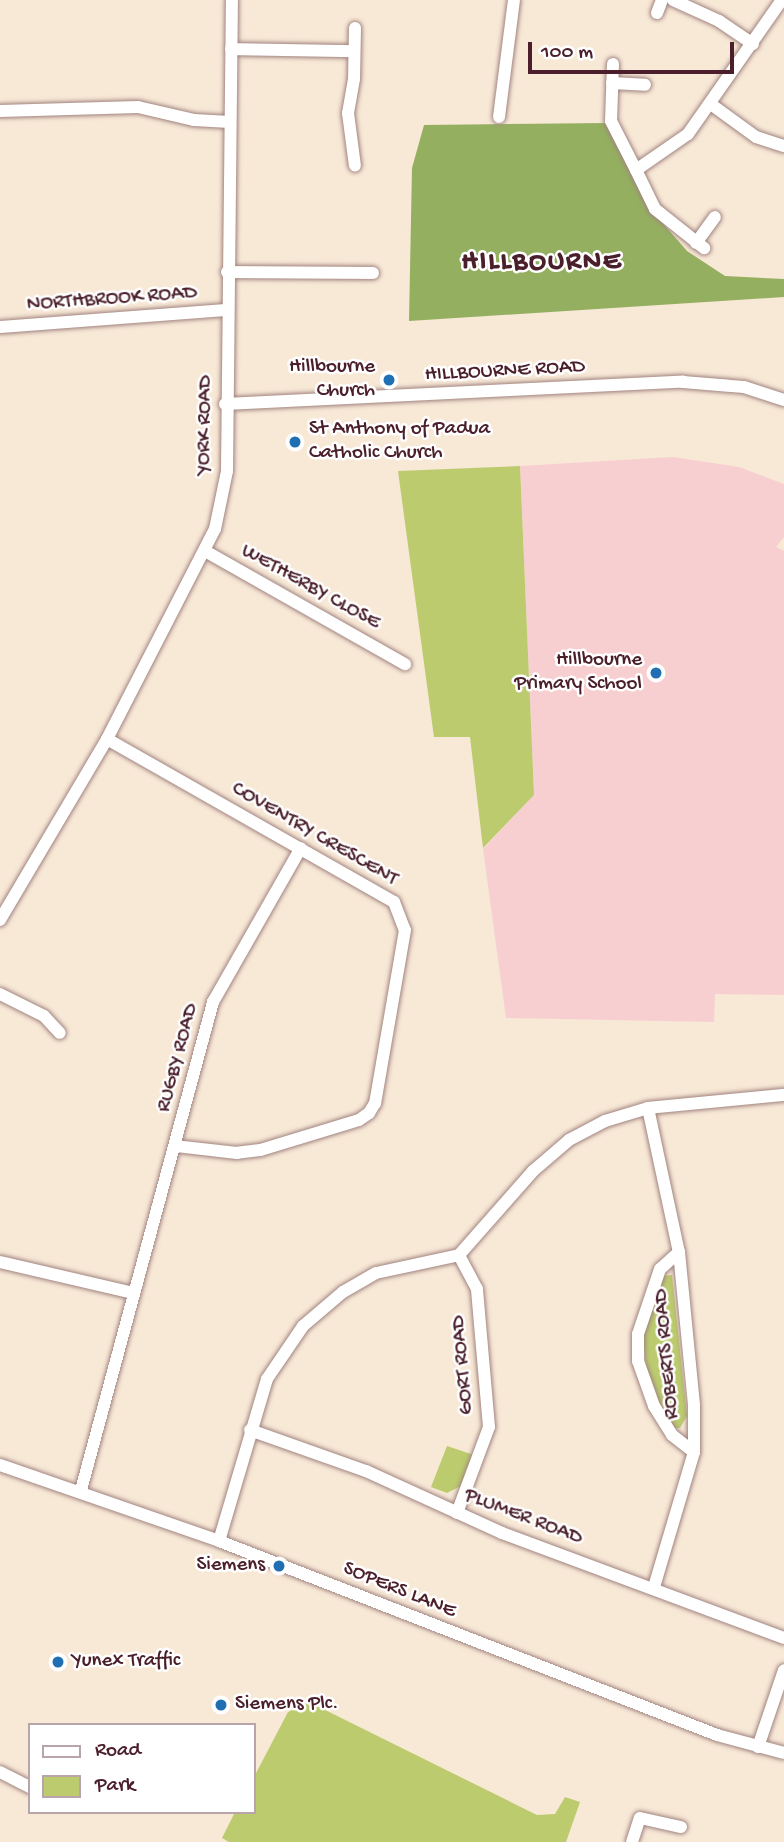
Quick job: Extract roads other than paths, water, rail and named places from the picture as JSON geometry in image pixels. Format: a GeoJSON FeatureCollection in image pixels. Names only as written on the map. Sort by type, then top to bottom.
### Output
{"type":"FeatureCollection","features":[{"type":"Feature","properties":{"kind":"street","name":"YORK ROAD"},"geometry":{"type":"LineString","coordinates":[[0,919],[107,739],[215,529],[227,471],[225,404],[232,0]]}},
{"type":"Feature","properties":{"kind":"street"},"geometry":{"type":"LineString","coordinates":[[499,117],[514,0]]}},
{"type":"Feature","properties":{"kind":"street"},"geometry":{"type":"LineString","coordinates":[[657,13],[662,0]]}},
{"type":"Feature","properties":{"kind":"street"},"geometry":{"type":"LineString","coordinates":[[673,0],[719,21],[753,44]]}},
{"type":"Feature","properties":{"kind":"street"},"geometry":{"type":"LineString","coordinates":[[636,170],[674,146],[712,105],[782,0]]}},
{"type":"Feature","properties":{"kind":"street"},"geometry":{"type":"LineString","coordinates":[[355,28],[351,51],[354,79],[348,113],[355,166]]}},
{"type":"Feature","properties":{"kind":"street"},"geometry":{"type":"LineString","coordinates":[[231,49],[351,51]]}},
{"type":"Feature","properties":{"kind":"street"},"geometry":{"type":"LineString","coordinates":[[613,64],[611,121],[655,209],[700,245],[715,217]]}},
{"type":"Feature","properties":{"kind":"street"},"geometry":{"type":"LineString","coordinates":[[612,83],[645,85]]}},
{"type":"Feature","properties":{"kind":"street"},"geometry":{"type":"LineString","coordinates":[[712,105],[748,132],[784,146]]}},
{"type":"Feature","properties":{"kind":"street"},"geometry":{"type":"LineString","coordinates":[[0,111],[138,107],[194,120],[230,122]]}},
{"type":"Feature","properties":{"kind":"street"},"geometry":{"type":"LineString","coordinates":[[227,272],[348,266],[373,272]]}},
{"type":"Feature","properties":{"kind":"street","name":"NORTHBROOK ROAD"},"geometry":{"type":"LineString","coordinates":[[0,327],[226,310]]}},
{"type":"Feature","properties":{"kind":"street","name":"HILLBOURNE ROAD"},"geometry":{"type":"LineString","coordinates":[[225,404],[683,382],[744,387],[784,400]]}},
{"type":"Feature","properties":{"kind":"street","name":"WETHERBY CLOSE"},"geometry":{"type":"LineString","coordinates":[[205,551],[397,663]]}},
{"type":"Feature","properties":{"kind":"street","name":"COVENTRY CRESCENT"},"geometry":{"type":"LineString","coordinates":[[107,739],[394,902],[402,915],[405,930],[375,1103],[359,1120],[260,1150],[237,1153],[176,1146]]}},
{"type":"Feature","properties":{"kind":"street","name":"RUGBY ROAD"},"geometry":{"type":"LineString","coordinates":[[81,1490],[132,1293],[176,1146],[213,1002],[301,848]]}},
{"type":"Feature","properties":{"kind":"street"},"geometry":{"type":"LineString","coordinates":[[0,994],[44,1016],[60,1033]]}},
{"type":"Feature","properties":{"kind":"street"},"geometry":{"type":"LineString","coordinates":[[219,1541],[259,1398],[277,1363],[303,1326],[343,1292],[376,1273],[459,1255],[533,1171],[569,1140],[605,1121],[648,1108],[784,1095]]}},
{"type":"Feature","properties":{"kind":"street","name":"ROBERTS ROAD"},"geometry":{"type":"LineString","coordinates":[[648,1108],[679,1252],[694,1406],[694,1452],[654,1587]]}},
{"type":"Feature","properties":{"kind":"street","name":"ROBERTS ROAD"},"geometry":{"type":"LineString","coordinates":[[679,1252],[660,1269],[638,1335],[638,1361],[653,1406],[672,1435],[694,1452]]}},
{"type":"Feature","properties":{"kind":"street","name":"GORT ROAD"},"geometry":{"type":"LineString","coordinates":[[457,1513],[489,1427],[477,1289],[459,1255]]}},
{"type":"Feature","properties":{"kind":"street"},"geometry":{"type":"LineString","coordinates":[[0,1262],[132,1293]]}},
{"type":"Feature","properties":{"kind":"street","name":"PLUMER ROAD"},"geometry":{"type":"LineString","coordinates":[[250,1430],[366,1471],[457,1513],[784,1638]]}},
{"type":"Feature","properties":{"kind":"street","name":"SOPERS LANE"},"geometry":{"type":"LineString","coordinates":[[0,1465],[81,1490],[219,1541],[618,1698],[758,1747],[784,1752]]}},
{"type":"Feature","properties":{"kind":"street"},"geometry":{"type":"LineString","coordinates":[[758,1747],[784,1670]]}},
{"type":"Feature","properties":{"kind":"street"},"geometry":{"type":"LineString","coordinates":[[0,1772],[28,1786]]}},
{"type":"Feature","properties":{"kind":"street"},"geometry":{"type":"LineString","coordinates":[[632,1842],[640,1818],[681,1827]]}},
{"type":"Feature","properties":{"kind":"place","name":"Hillbourne Church"},"geometry":{"type":"Point","coordinates":[389,380]}},
{"type":"Feature","properties":{"kind":"place","name":"St Anthony of Padua Catholic Church"},"geometry":{"type":"Point","coordinates":[295,442]}},
{"type":"Feature","properties":{"kind":"place","name":"Hillbourne Primary School"},"geometry":{"type":"Point","coordinates":[656,673]}},
{"type":"Feature","properties":{"kind":"place","name":"Siemens"},"geometry":{"type":"Point","coordinates":[279,1566]}},
{"type":"Feature","properties":{"kind":"place","name":"Yunex Traffic"},"geometry":{"type":"Point","coordinates":[58,1662]}},
{"type":"Feature","properties":{"kind":"place","name":"Siemens Plc."},"geometry":{"type":"Point","coordinates":[221,1705]}},
{"type":"Feature","properties":{"kind":"district","name":"HILLBOURNE"},"geometry":{"type":"Point","coordinates":[542,263]}}]}
